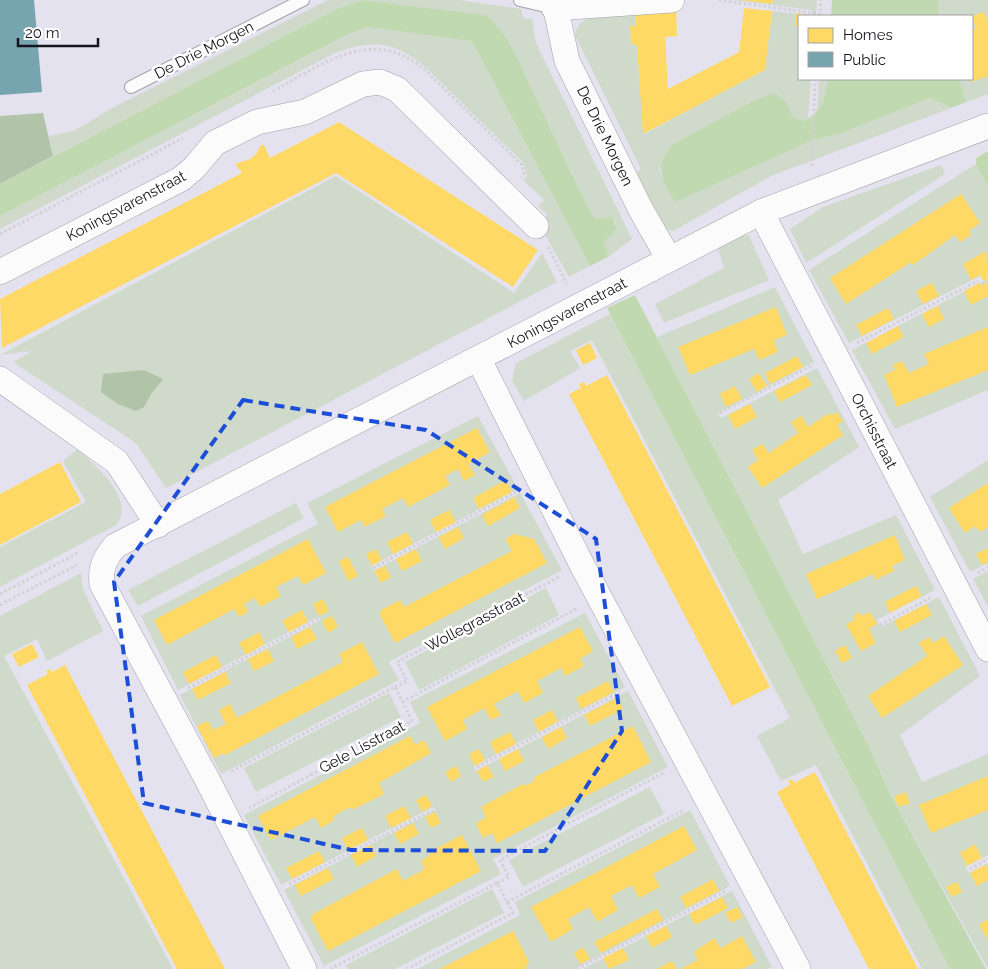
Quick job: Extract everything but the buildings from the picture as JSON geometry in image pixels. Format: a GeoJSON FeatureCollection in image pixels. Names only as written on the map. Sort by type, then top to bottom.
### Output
{"type":"FeatureCollection","features":[{"type":"Feature","properties":{"kind":"street"},"geometry":{"type":"LineString","coordinates":[[554,4],[672,0]]}},
{"type":"Feature","properties":{"kind":"street","name":"De Drie Morgen"},"geometry":{"type":"LineString","coordinates":[[554,4],[567,61],[641,210],[670,259]]}},
{"type":"Feature","properties":{"kind":"street","name":"Koningsvarenstraat"},"geometry":{"type":"LineString","coordinates":[[0,272],[181,179],[194,168],[215,143],[257,122],[270,118],[295,116],[354,87],[371,82],[386,84],[396,89],[536,226]]}},
{"type":"Feature","properties":{"kind":"street","name":"Koningsvarenstraat"},"geometry":{"type":"LineString","coordinates":[[115,546],[479,360],[761,212],[988,126]]}},
{"type":"Feature","properties":{"kind":"street","name":"Orchisstraat"},"geometry":{"type":"LineString","coordinates":[[761,212],[988,650]]}},
{"type":"Feature","properties":{"kind":"street"},"geometry":{"type":"LineString","coordinates":[[479,360],[582,565],[798,969]]}},
{"type":"Feature","properties":{"kind":"street"},"geometry":{"type":"LineString","coordinates":[[5,389],[116,462],[158,525]]}},
{"type":"Feature","properties":{"kind":"street"},"geometry":{"type":"LineString","coordinates":[[115,546],[103,564],[100,574],[102,584],[209,783],[304,969]]}},
{"type":"Feature","properties":{"kind":"lane","name":"De Drie Morgen"},"geometry":{"type":"LineString","coordinates":[[131,87],[303,0]]}},
{"type":"Feature","properties":{"kind":"lane"},"geometry":{"type":"LineString","coordinates":[[520,0],[554,4]]}},
{"type":"Feature","properties":{"kind":"path"},"geometry":{"type":"LineString","coordinates":[[719,0],[820,15],[821,0]]}},
{"type":"Feature","properties":{"kind":"path"},"geometry":{"type":"LineString","coordinates":[[812,146],[815,80]]}},
{"type":"Feature","properties":{"kind":"path"},"geometry":{"type":"LineString","coordinates":[[373,568],[540,480]]}},
{"type":"Feature","properties":{"kind":"path"},"geometry":{"type":"LineString","coordinates":[[0,594],[100,542],[115,546]]}},
{"type":"Feature","properties":{"kind":"path"},"geometry":{"type":"LineString","coordinates":[[0,605],[80,564]]}},
{"type":"Feature","properties":{"kind":"path","name":"Wollegrasstraat"},"geometry":{"type":"LineString","coordinates":[[395,687],[407,681],[397,662],[582,565]]}},
{"type":"Feature","properties":{"kind":"path"},"geometry":{"type":"LineString","coordinates":[[402,702],[600,597]]}},
{"type":"Feature","properties":{"kind":"path"},"geometry":{"type":"LineString","coordinates":[[164,700],[318,619]]}},
{"type":"Feature","properties":{"kind":"path"},"geometry":{"type":"LineString","coordinates":[[477,767],[644,680]]}},
{"type":"Feature","properties":{"kind":"path"},"geometry":{"type":"LineString","coordinates":[[209,783],[395,687]]}},
{"type":"Feature","properties":{"kind":"path","name":"Gele Lisstraat"},"geometry":{"type":"LineString","coordinates":[[227,819],[412,721],[395,687]]}},
{"type":"Feature","properties":{"kind":"path"},"geometry":{"type":"LineString","coordinates":[[329,969],[508,877],[500,860],[686,762]]}},
{"type":"Feature","properties":{"kind":"path"},"geometry":{"type":"LineString","coordinates":[[507,902],[707,799]]}},
{"type":"Feature","properties":{"kind":"path"},"geometry":{"type":"LineString","coordinates":[[267,896],[433,810]]}},
{"type":"Feature","properties":{"kind":"path"},"geometry":{"type":"LineString","coordinates":[[970,869],[988,859]]}},
{"type":"Feature","properties":{"kind":"path"},"geometry":{"type":"LineString","coordinates":[[577,969],[749,879]]}},
{"type":"Feature","properties":{"kind":"path"},"geometry":{"type":"LineString","coordinates":[[407,969],[513,913],[497,883]]}},
{"type":"Feature","properties":{"kind":"highlighted area"},"geometry":{"type":"Polygon","coordinates":[[[243,400],[426,430],[596,539],[622,731],[545,851],[351,850],[144,803],[114,582],[243,400]]]}},
{"type":"Feature","properties":{"kind":"shaded area"},"geometry":{"type":"Polygon","coordinates":[[[328,0],[360,0],[337,9],[53,156],[49,136],[74,131],[114,107],[328,0]]]}},
{"type":"Feature","properties":{"kind":"shaded area"},"geometry":{"type":"Polygon","coordinates":[[[361,0],[459,0],[521,9],[523,18],[532,19],[536,43],[632,239],[608,257],[604,242],[617,226],[612,217],[597,219],[592,215],[517,56],[503,34],[486,15],[361,0]]]}},
{"type":"Feature","properties":{"kind":"shaded area"},"geometry":{"type":"Polygon","coordinates":[[[361,0],[486,15],[495,23],[516,54],[592,215],[597,219],[612,217],[617,229],[604,242],[608,257],[590,266],[473,43],[470,41],[368,27],[349,34],[0,216],[0,184],[337,9],[361,0]]]}},
{"type":"Feature","properties":{"kind":"shaded area"},"geometry":{"type":"Polygon","coordinates":[[[734,0],[817,0],[816,15],[812,15],[812,10],[734,0]]]}},
{"type":"Feature","properties":{"kind":"shaded area"},"geometry":{"type":"Polygon","coordinates":[[[832,0],[938,0],[938,15],[831,15],[832,0]]]}},
{"type":"Feature","properties":{"kind":"shaded area"},"geometry":{"type":"Polygon","coordinates":[[[938,0],[988,0],[988,94],[966,102],[959,80],[973,80],[973,15],[938,15],[938,0]]]}},
{"type":"Feature","properties":{"kind":"shaded area"},"geometry":{"type":"Polygon","coordinates":[[[635,11],[644,134],[765,70],[772,11],[812,15],[798,15],[798,80],[811,80],[808,119],[805,121],[794,118],[786,102],[659,170],[669,193],[808,142],[842,133],[930,98],[951,108],[771,176],[673,231],[664,229],[636,173],[641,169],[575,35],[578,27],[584,21],[599,14],[635,11]]]}},
{"type":"Feature","properties":{"kind":"shaded area"},"geometry":{"type":"Polygon","coordinates":[[[368,27],[470,41],[473,43],[590,266],[569,277],[542,229],[547,214],[538,206],[544,200],[523,180],[527,176],[523,162],[417,60],[390,46],[374,44],[356,46],[335,53],[0,229],[0,216],[350,34],[368,27]]]}},
{"type":"Feature","properties":{"kind":"shaded area"},"geometry":{"type":"Polygon","coordinates":[[[819,80],[828,80],[828,92],[817,112],[819,80]]]}},
{"type":"Feature","properties":{"kind":"shaded area"},"geometry":{"type":"Polygon","coordinates":[[[828,80],[959,80],[966,102],[951,108],[930,98],[842,133],[808,142],[675,202],[663,180],[661,167],[666,153],[672,145],[755,100],[774,93],[786,102],[794,118],[805,121],[819,108],[826,92],[828,80]]]}},
{"type":"Feature","properties":{"kind":"shaded area"},"geometry":{"type":"Polygon","coordinates":[[[43,113],[53,156],[0,184],[0,116],[43,113]]]}},
{"type":"Feature","properties":{"kind":"shaded area"},"geometry":{"type":"Polygon","coordinates":[[[988,151],[988,187],[976,164],[976,158],[988,151]]]}},
{"type":"Feature","properties":{"kind":"shaded area"},"geometry":{"type":"Polygon","coordinates":[[[976,164],[988,187],[988,272],[849,343],[809,270],[976,164]]]}},
{"type":"Feature","properties":{"kind":"shaded area"},"geometry":{"type":"Polygon","coordinates":[[[941,165],[945,174],[806,263],[790,229],[823,207],[941,165]]]}},
{"type":"Feature","properties":{"kind":"shaded area"},"geometry":{"type":"Polygon","coordinates":[[[336,176],[514,293],[542,253],[557,282],[166,488],[136,443],[13,362],[33,351],[0,355],[336,176]]]}},
{"type":"Feature","properties":{"kind":"shaded area"},"geometry":{"type":"Polygon","coordinates":[[[744,235],[749,236],[769,280],[664,323],[655,304],[724,268],[718,249],[744,235]]]}},
{"type":"Feature","properties":{"kind":"shaded area"},"geometry":{"type":"Polygon","coordinates":[[[988,279],[988,390],[895,429],[852,350],[988,279]]]}},
{"type":"Feature","properties":{"kind":"shaded area"},"geometry":{"type":"Polygon","coordinates":[[[775,287],[814,362],[718,413],[721,418],[817,368],[859,447],[778,500],[803,554],[896,515],[935,590],[877,620],[881,627],[939,597],[980,676],[900,735],[922,782],[988,754],[988,855],[965,867],[969,873],[988,863],[988,969],[891,796],[869,747],[657,337],[775,287]]]}},
{"type":"Feature","properties":{"kind":"shaded area"},"geometry":{"type":"Polygon","coordinates":[[[635,295],[869,747],[891,796],[986,969],[950,969],[607,308],[635,295]]]}},
{"type":"Feature","properties":{"kind":"shaded area"},"geometry":{"type":"Polygon","coordinates":[[[610,314],[950,969],[922,969],[816,765],[781,781],[757,736],[790,718],[592,340],[570,351],[580,368],[524,401],[512,381],[516,363],[610,314]]]}},
{"type":"Feature","properties":{"kind":"shaded area"},"geometry":{"type":"Polygon","coordinates":[[[144,370],[163,379],[151,394],[144,407],[136,411],[118,404],[101,392],[103,374],[144,370]]]}},
{"type":"Feature","properties":{"kind":"shaded area"},"geometry":{"type":"Polygon","coordinates":[[[478,416],[518,489],[371,566],[373,571],[520,493],[562,570],[389,662],[399,680],[221,774],[180,695],[321,620],[318,617],[178,690],[141,616],[318,524],[307,503],[478,416]]]}},
{"type":"Feature","properties":{"kind":"shaded area"},"geometry":{"type":"Polygon","coordinates":[[[78,449],[103,474],[118,494],[121,515],[116,525],[0,587],[0,547],[86,502],[63,461],[78,449]]]}},
{"type":"Feature","properties":{"kind":"shaded area"},"geometry":{"type":"Polygon","coordinates":[[[988,460],[988,563],[970,572],[930,497],[988,460]]]}},
{"type":"Feature","properties":{"kind":"shaded area"},"geometry":{"type":"Polygon","coordinates":[[[296,503],[304,518],[138,606],[128,590],[296,503]]]}},
{"type":"Feature","properties":{"kind":"shaded area"},"geometry":{"type":"Polygon","coordinates":[[[988,571],[988,607],[973,579],[988,571]]]}},
{"type":"Feature","properties":{"kind":"shaded area"},"geometry":{"type":"Polygon","coordinates":[[[81,573],[83,589],[103,631],[47,661],[37,639],[4,656],[173,969],[0,969],[0,616],[81,573]]]}},
{"type":"Feature","properties":{"kind":"shaded area"},"geometry":{"type":"Polygon","coordinates":[[[546,588],[559,615],[419,690],[405,662],[546,588]]]}},
{"type":"Feature","properties":{"kind":"shaded area"},"geometry":{"type":"Polygon","coordinates":[[[585,613],[625,687],[474,766],[476,771],[628,691],[668,767],[493,859],[501,874],[324,966],[284,890],[436,810],[433,807],[281,885],[244,815],[420,723],[410,702],[585,613]]]}},
{"type":"Feature","properties":{"kind":"shaded area"},"geometry":{"type":"Polygon","coordinates":[[[389,693],[401,717],[256,792],[244,768],[389,693]]]}},
{"type":"Feature","properties":{"kind":"shaded area"},"geometry":{"type":"Polygon","coordinates":[[[650,787],[664,814],[523,887],[509,860],[650,787]]]}},
{"type":"Feature","properties":{"kind":"shaded area"},"geometry":{"type":"Polygon","coordinates":[[[690,810],[730,886],[574,969],[417,969],[520,915],[515,902],[690,810]]]}},
{"type":"Feature","properties":{"kind":"shaded area"},"geometry":{"type":"Polygon","coordinates":[[[492,889],[504,913],[395,969],[348,969],[346,965],[492,889]]]}},
{"type":"Feature","properties":{"kind":"shaded area"},"geometry":{"type":"Polygon","coordinates":[[[732,891],[772,967],[768,969],[583,969],[732,891]]]}}]}
